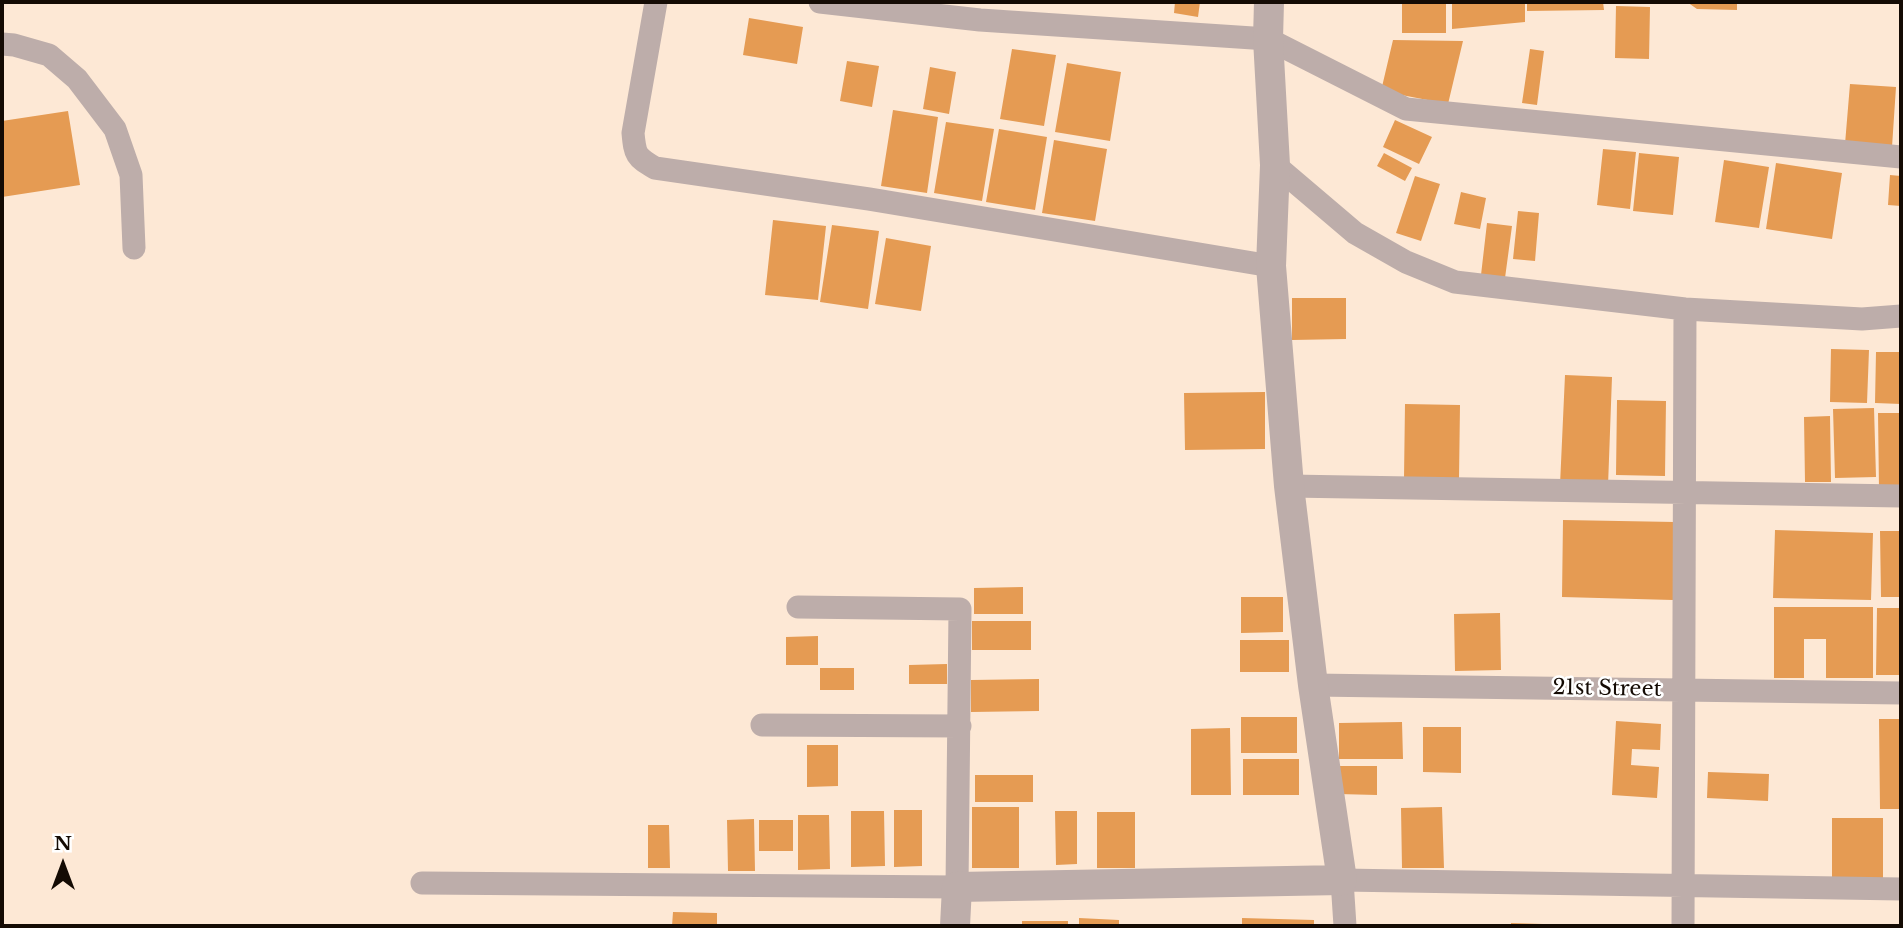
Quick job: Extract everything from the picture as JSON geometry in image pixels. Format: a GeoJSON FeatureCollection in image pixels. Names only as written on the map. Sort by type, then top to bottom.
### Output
{"type":"FeatureCollection","features":[{"type":"Feature","properties":{"kind":"street"},"geometry":{"type":"LineString","coordinates":[[656,2],[634,133],[635,152],[642,160],[656,168],[882,201],[1271,266]]}},
{"type":"Feature","properties":{"kind":"street"},"geometry":{"type":"LineString","coordinates":[[820,2],[980,20],[1268,39],[1406,109],[1901,157]]}},
{"type":"Feature","properties":{"kind":"street"},"geometry":{"type":"LineString","coordinates":[[1269,2],[1268,39],[1275,165],[1271,266],[1289,486],[1312,685],[1342,880],[1345,926]]}},
{"type":"Feature","properties":{"kind":"street"},"geometry":{"type":"LineString","coordinates":[[2,44],[49,55],[77,79],[115,130],[131,175],[134,247]]}},
{"type":"Feature","properties":{"kind":"street"},"geometry":{"type":"LineString","coordinates":[[1275,165],[1355,233],[1406,262],[1455,282],[1685,309],[1862,319],[1901,316]]}},
{"type":"Feature","properties":{"kind":"street"},"geometry":{"type":"LineString","coordinates":[[1683,926],[1685,309]]}},
{"type":"Feature","properties":{"kind":"street"},"geometry":{"type":"LineString","coordinates":[[1289,486],[1901,496]]}},
{"type":"Feature","properties":{"kind":"street"},"geometry":{"type":"LineString","coordinates":[[798,607],[960,609],[955,926]]}},
{"type":"Feature","properties":{"kind":"street","name":"21st Street"},"geometry":{"type":"LineString","coordinates":[[1312,685],[1901,694]]}},
{"type":"Feature","properties":{"kind":"street"},"geometry":{"type":"LineString","coordinates":[[762,725],[960,726]]}},
{"type":"Feature","properties":{"kind":"street"},"geometry":{"type":"LineString","coordinates":[[422,883],[957,887],[1342,880],[1901,889]]}},
{"type":"Feature","properties":{"kind":"building"},"geometry":{"type":"Polygon","coordinates":[[[1175,2],[1200,2],[1198,17],[1174,13],[1175,2]]]}},
{"type":"Feature","properties":{"kind":"building"},"geometry":{"type":"Polygon","coordinates":[[[1402,2],[1446,2],[1446,33],[1402,33],[1402,2]]]}},
{"type":"Feature","properties":{"kind":"building"},"geometry":{"type":"Polygon","coordinates":[[[1452,2],[1525,2],[1525,22],[1452,29],[1452,2]]]}},
{"type":"Feature","properties":{"kind":"building"},"geometry":{"type":"Polygon","coordinates":[[[1527,2],[1603,2],[1604,10],[1527,11],[1527,2]]]}},
{"type":"Feature","properties":{"kind":"building"},"geometry":{"type":"Polygon","coordinates":[[[1687,2],[1737,2],[1737,10],[1697,9],[1687,2]]]}},
{"type":"Feature","properties":{"kind":"building"},"geometry":{"type":"Polygon","coordinates":[[[1616,6],[1650,7],[1649,59],[1615,58],[1616,6]]]}},
{"type":"Feature","properties":{"kind":"building"},"geometry":{"type":"Polygon","coordinates":[[[749,18],[803,27],[797,64],[743,55],[749,18]]]}},
{"type":"Feature","properties":{"kind":"building"},"geometry":{"type":"Polygon","coordinates":[[[1393,40],[1463,41],[1448,104],[1381,91],[1393,40]]]}},
{"type":"Feature","properties":{"kind":"building"},"geometry":{"type":"Polygon","coordinates":[[[1012,49],[1056,55],[1044,126],[1000,119],[1012,49]]]}},
{"type":"Feature","properties":{"kind":"building"},"geometry":{"type":"Polygon","coordinates":[[[1530,49],[1544,51],[1537,105],[1522,103],[1530,49]]]}},
{"type":"Feature","properties":{"kind":"building"},"geometry":{"type":"Polygon","coordinates":[[[847,61],[879,66],[872,107],[840,101],[847,61]]]}},
{"type":"Feature","properties":{"kind":"building"},"geometry":{"type":"Polygon","coordinates":[[[1067,63],[1121,72],[1110,141],[1055,132],[1067,63]]]}},
{"type":"Feature","properties":{"kind":"building"},"geometry":{"type":"Polygon","coordinates":[[[930,67],[956,72],[949,114],[923,109],[930,67]]]}},
{"type":"Feature","properties":{"kind":"building"},"geometry":{"type":"Polygon","coordinates":[[[1850,84],[1896,87],[1892,147],[1845,144],[1850,84]]]}},
{"type":"Feature","properties":{"kind":"building"},"geometry":{"type":"Polygon","coordinates":[[[893,110],[938,117],[927,193],[881,186],[893,110]]]}},
{"type":"Feature","properties":{"kind":"building"},"geometry":{"type":"Polygon","coordinates":[[[68,111],[80,185],[2,197],[2,121],[68,111]]]}},
{"type":"Feature","properties":{"kind":"building"},"geometry":{"type":"Polygon","coordinates":[[[1395,120],[1432,137],[1419,164],[1383,147],[1395,120]]]}},
{"type":"Feature","properties":{"kind":"building"},"geometry":{"type":"Polygon","coordinates":[[[946,122],[994,129],[982,201],[934,193],[946,122]]]}},
{"type":"Feature","properties":{"kind":"building"},"geometry":{"type":"Polygon","coordinates":[[[999,129],[1047,137],[1035,210],[986,202],[999,129]]]}},
{"type":"Feature","properties":{"kind":"building"},"geometry":{"type":"Polygon","coordinates":[[[1054,140],[1107,149],[1095,221],[1042,213],[1054,140]]]}},
{"type":"Feature","properties":{"kind":"building"},"geometry":{"type":"Polygon","coordinates":[[[1603,149],[1636,152],[1630,209],[1597,205],[1603,149]]]}},
{"type":"Feature","properties":{"kind":"building"},"geometry":{"type":"Polygon","coordinates":[[[1384,153],[1412,168],[1405,181],[1377,166],[1384,153]]]}},
{"type":"Feature","properties":{"kind":"building"},"geometry":{"type":"Polygon","coordinates":[[[1639,153],[1679,157],[1673,215],[1633,211],[1639,153]]]}},
{"type":"Feature","properties":{"kind":"building"},"geometry":{"type":"Polygon","coordinates":[[[1724,160],[1769,167],[1759,228],[1715,222],[1724,160]]]}},
{"type":"Feature","properties":{"kind":"building"},"geometry":{"type":"Polygon","coordinates":[[[1776,163],[1842,173],[1832,239],[1766,229],[1776,163]]]}},
{"type":"Feature","properties":{"kind":"building"},"geometry":{"type":"Polygon","coordinates":[[[1890,175],[1901,176],[1901,206],[1888,205],[1890,175]]]}},
{"type":"Feature","properties":{"kind":"building"},"geometry":{"type":"Polygon","coordinates":[[[1415,176],[1440,184],[1421,241],[1396,233],[1415,176]]]}},
{"type":"Feature","properties":{"kind":"building"},"geometry":{"type":"Polygon","coordinates":[[[1461,192],[1486,198],[1480,229],[1454,224],[1461,192]]]}},
{"type":"Feature","properties":{"kind":"building"},"geometry":{"type":"Polygon","coordinates":[[[1518,211],[1539,213],[1535,261],[1513,259],[1518,211]]]}},
{"type":"Feature","properties":{"kind":"building"},"geometry":{"type":"Polygon","coordinates":[[[773,220],[826,226],[818,300],[765,295],[773,220]]]}},
{"type":"Feature","properties":{"kind":"building"},"geometry":{"type":"Polygon","coordinates":[[[1487,223],[1512,226],[1505,278],[1481,275],[1487,223]]]}},
{"type":"Feature","properties":{"kind":"building"},"geometry":{"type":"Polygon","coordinates":[[[832,225],[879,231],[868,309],[820,302],[832,225]]]}},
{"type":"Feature","properties":{"kind":"building"},"geometry":{"type":"Polygon","coordinates":[[[886,238],[931,246],[921,311],[875,304],[886,238]]]}},
{"type":"Feature","properties":{"kind":"building"},"geometry":{"type":"Polygon","coordinates":[[[1292,298],[1346,298],[1346,339],[1292,340],[1292,298]]]}},
{"type":"Feature","properties":{"kind":"building"},"geometry":{"type":"Polygon","coordinates":[[[1831,349],[1869,350],[1867,403],[1830,402],[1831,349]]]}},
{"type":"Feature","properties":{"kind":"building"},"geometry":{"type":"Polygon","coordinates":[[[1876,352],[1901,352],[1901,404],[1875,403],[1876,352]]]}},
{"type":"Feature","properties":{"kind":"building"},"geometry":{"type":"Polygon","coordinates":[[[1565,375],[1612,377],[1608,486],[1560,485],[1565,375]]]}},
{"type":"Feature","properties":{"kind":"building"},"geometry":{"type":"Polygon","coordinates":[[[1265,392],[1265,449],[1185,450],[1184,393],[1265,392]]]}},
{"type":"Feature","properties":{"kind":"building"},"geometry":{"type":"Polygon","coordinates":[[[1617,400],[1666,401],[1665,476],[1616,475],[1617,400]]]}},
{"type":"Feature","properties":{"kind":"building"},"geometry":{"type":"Polygon","coordinates":[[[1405,404],[1460,405],[1459,479],[1404,478],[1405,404]]]}},
{"type":"Feature","properties":{"kind":"building"},"geometry":{"type":"Polygon","coordinates":[[[1874,408],[1876,477],[1835,478],[1833,409],[1874,408]]]}},
{"type":"Feature","properties":{"kind":"building"},"geometry":{"type":"Polygon","coordinates":[[[1878,413],[1901,413],[1901,489],[1879,489],[1878,413]]]}},
{"type":"Feature","properties":{"kind":"building"},"geometry":{"type":"Polygon","coordinates":[[[1830,416],[1831,482],[1805,482],[1804,417],[1830,416]]]}},
{"type":"Feature","properties":{"kind":"building"},"geometry":{"type":"Polygon","coordinates":[[[1563,520],[1675,522],[1673,600],[1562,597],[1563,520]]]}},
{"type":"Feature","properties":{"kind":"building"},"geometry":{"type":"Polygon","coordinates":[[[1775,530],[1873,533],[1871,600],[1773,598],[1775,530]]]}},
{"type":"Feature","properties":{"kind":"building"},"geometry":{"type":"Polygon","coordinates":[[[1880,531],[1901,531],[1901,597],[1881,597],[1880,531]]]}},
{"type":"Feature","properties":{"kind":"building"},"geometry":{"type":"Polygon","coordinates":[[[1023,587],[1023,614],[974,614],[974,588],[1023,587]]]}},
{"type":"Feature","properties":{"kind":"building"},"geometry":{"type":"Polygon","coordinates":[[[1241,597],[1283,597],[1283,632],[1241,633],[1241,597]]]}},
{"type":"Feature","properties":{"kind":"building"},"geometry":{"type":"Polygon","coordinates":[[[1774,607],[1873,607],[1873,678],[1826,678],[1826,639],[1804,639],[1804,678],[1774,678],[1774,607]]]}},
{"type":"Feature","properties":{"kind":"building"},"geometry":{"type":"Polygon","coordinates":[[[1877,608],[1901,608],[1901,675],[1876,675],[1877,608]]]}},
{"type":"Feature","properties":{"kind":"building"},"geometry":{"type":"Polygon","coordinates":[[[1500,613],[1501,670],[1455,671],[1454,614],[1500,613]]]}},
{"type":"Feature","properties":{"kind":"building"},"geometry":{"type":"Polygon","coordinates":[[[972,621],[1031,621],[1031,650],[972,650],[972,621]]]}},
{"type":"Feature","properties":{"kind":"building"},"geometry":{"type":"Polygon","coordinates":[[[818,636],[818,665],[786,665],[786,637],[818,636]]]}},
{"type":"Feature","properties":{"kind":"building"},"geometry":{"type":"Polygon","coordinates":[[[1240,640],[1289,640],[1289,672],[1240,672],[1240,640]]]}},
{"type":"Feature","properties":{"kind":"building"},"geometry":{"type":"Polygon","coordinates":[[[947,664],[947,684],[909,684],[909,665],[947,664]]]}},
{"type":"Feature","properties":{"kind":"building"},"geometry":{"type":"Polygon","coordinates":[[[820,668],[854,668],[854,690],[820,690],[820,668]]]}},
{"type":"Feature","properties":{"kind":"building"},"geometry":{"type":"Polygon","coordinates":[[[1039,679],[1039,711],[971,712],[971,680],[1039,679]]]}},
{"type":"Feature","properties":{"kind":"building"},"geometry":{"type":"Polygon","coordinates":[[[1241,717],[1297,717],[1297,753],[1241,753],[1241,717]]]}},
{"type":"Feature","properties":{"kind":"building"},"geometry":{"type":"Polygon","coordinates":[[[1879,719],[1901,719],[1901,809],[1880,809],[1879,719]]]}},
{"type":"Feature","properties":{"kind":"building"},"geometry":{"type":"Polygon","coordinates":[[[1616,721],[1661,724],[1660,750],[1632,749],[1631,765],[1659,767],[1657,798],[1612,795],[1616,721]]]}},
{"type":"Feature","properties":{"kind":"building"},"geometry":{"type":"Polygon","coordinates":[[[1402,722],[1403,759],[1339,759],[1339,723],[1402,722]]]}},
{"type":"Feature","properties":{"kind":"building"},"geometry":{"type":"Polygon","coordinates":[[[1423,727],[1461,727],[1461,773],[1423,772],[1423,727]]]}},
{"type":"Feature","properties":{"kind":"building"},"geometry":{"type":"Polygon","coordinates":[[[1230,728],[1231,795],[1191,795],[1191,729],[1230,728]]]}},
{"type":"Feature","properties":{"kind":"building"},"geometry":{"type":"Polygon","coordinates":[[[807,745],[838,745],[838,786],[807,787],[807,745]]]}},
{"type":"Feature","properties":{"kind":"building"},"geometry":{"type":"Polygon","coordinates":[[[1243,759],[1299,759],[1299,795],[1243,795],[1243,759]]]}},
{"type":"Feature","properties":{"kind":"building"},"geometry":{"type":"Polygon","coordinates":[[[1338,766],[1377,766],[1377,795],[1338,794],[1338,766]]]}},
{"type":"Feature","properties":{"kind":"building"},"geometry":{"type":"Polygon","coordinates":[[[1708,772],[1769,774],[1768,801],[1707,798],[1708,772]]]}},
{"type":"Feature","properties":{"kind":"building"},"geometry":{"type":"Polygon","coordinates":[[[975,775],[1033,775],[1033,802],[975,802],[975,775]]]}},
{"type":"Feature","properties":{"kind":"building"},"geometry":{"type":"Polygon","coordinates":[[[972,807],[1019,807],[1019,868],[972,868],[972,807]]]}},
{"type":"Feature","properties":{"kind":"building"},"geometry":{"type":"Polygon","coordinates":[[[1442,807],[1444,868],[1402,868],[1401,808],[1442,807]]]}},
{"type":"Feature","properties":{"kind":"building"},"geometry":{"type":"Polygon","coordinates":[[[894,810],[922,810],[922,866],[894,867],[894,810]]]}},
{"type":"Feature","properties":{"kind":"building"},"geometry":{"type":"Polygon","coordinates":[[[851,811],[884,811],[885,866],[851,867],[851,811]]]}},
{"type":"Feature","properties":{"kind":"building"},"geometry":{"type":"Polygon","coordinates":[[[1055,811],[1077,811],[1077,864],[1056,865],[1055,811]]]}},
{"type":"Feature","properties":{"kind":"building"},"geometry":{"type":"Polygon","coordinates":[[[1097,812],[1135,812],[1135,868],[1097,868],[1097,812]]]}},
{"type":"Feature","properties":{"kind":"building"},"geometry":{"type":"Polygon","coordinates":[[[798,815],[829,815],[830,869],[798,870],[798,815]]]}},
{"type":"Feature","properties":{"kind":"building"},"geometry":{"type":"Polygon","coordinates":[[[1832,818],[1883,818],[1883,884],[1832,885],[1832,818]]]}},
{"type":"Feature","properties":{"kind":"building"},"geometry":{"type":"Polygon","coordinates":[[[754,819],[755,871],[728,871],[727,820],[754,819]]]}},
{"type":"Feature","properties":{"kind":"building"},"geometry":{"type":"Polygon","coordinates":[[[759,820],[793,820],[793,851],[759,851],[759,820]]]}},
{"type":"Feature","properties":{"kind":"building"},"geometry":{"type":"Polygon","coordinates":[[[648,825],[669,825],[670,868],[648,868],[648,825]]]}},
{"type":"Feature","properties":{"kind":"building"},"geometry":{"type":"Polygon","coordinates":[[[673,912],[717,913],[717,926],[672,926],[673,912]]]}},
{"type":"Feature","properties":{"kind":"building"},"geometry":{"type":"Polygon","coordinates":[[[1079,918],[1119,920],[1119,926],[1079,926],[1079,918]]]}},
{"type":"Feature","properties":{"kind":"building"},"geometry":{"type":"Polygon","coordinates":[[[1242,918],[1314,920],[1314,926],[1242,926],[1242,918]]]}},
{"type":"Feature","properties":{"kind":"building"},"geometry":{"type":"Polygon","coordinates":[[[1022,921],[1068,921],[1068,926],[1022,926],[1022,921]]]}},
{"type":"Feature","properties":{"kind":"building"},"geometry":{"type":"Polygon","coordinates":[[[1511,923],[1543,924],[1543,926],[1511,926],[1511,923]]]}}]}
